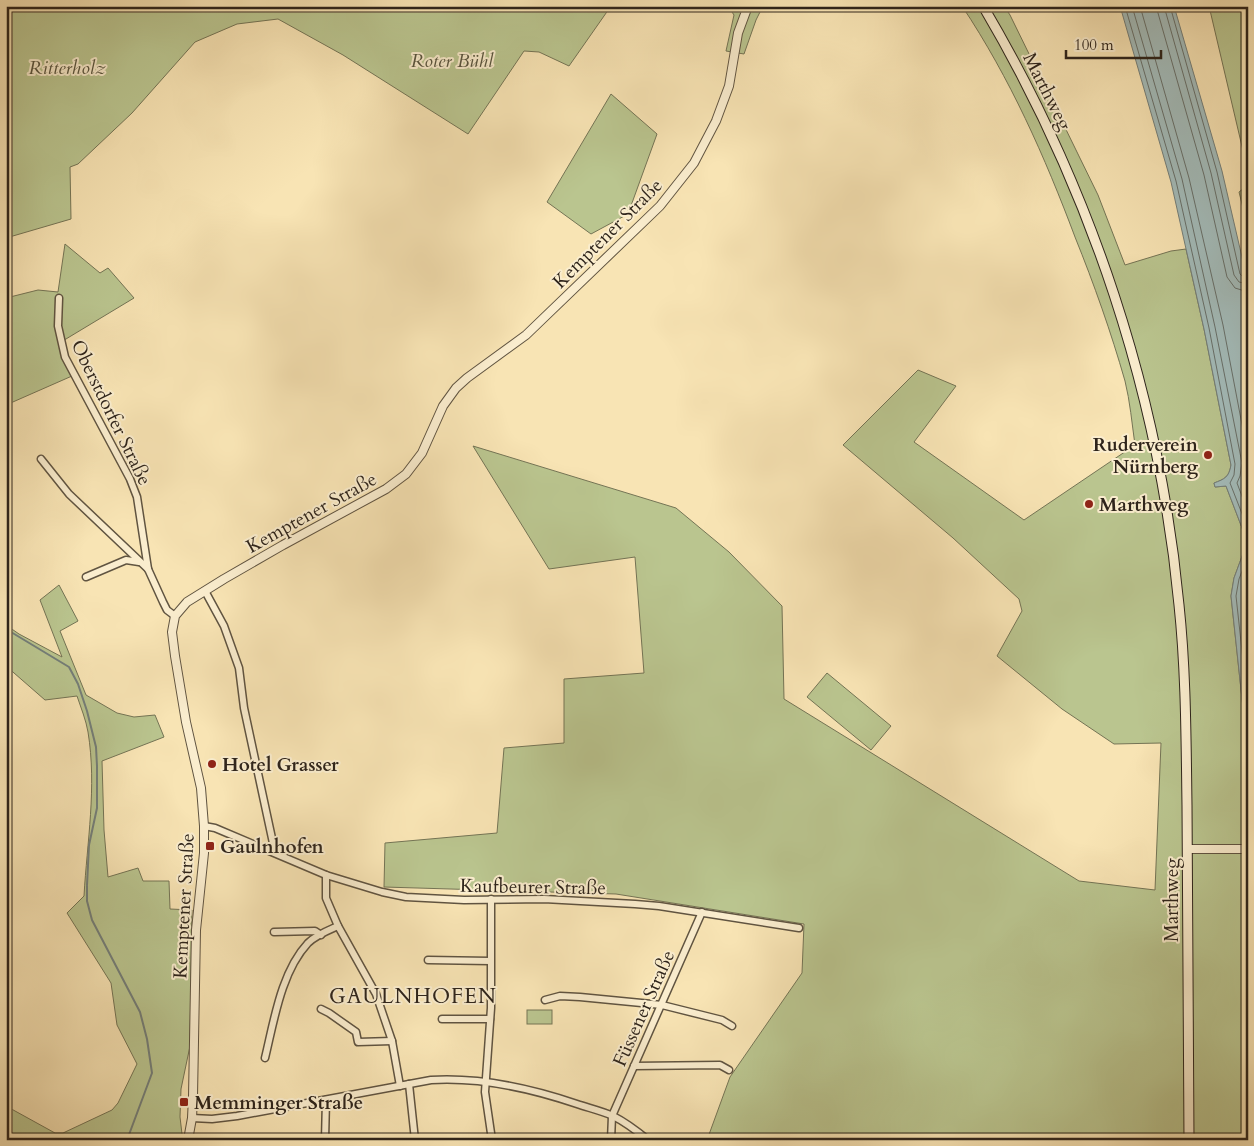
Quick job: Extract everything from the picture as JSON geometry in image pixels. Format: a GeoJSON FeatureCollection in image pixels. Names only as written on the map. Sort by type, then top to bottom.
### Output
{"type":"FeatureCollection","features":[{"type":"Feature","properties":{"kind":"main road","name":"Marthweg"},"geometry":{"type":"LineString","coordinates":[[983,6],[1040,111],[1082,206],[1114,294],[1143,394],[1159,463],[1179,603],[1185,685],[1188,849],[1189,1140]]}},
{"type":"Feature","properties":{"kind":"street","name":"Kemptener Straße"},"geometry":{"type":"LineString","coordinates":[[188,1140],[192,1118],[196,924],[203,859],[204,826],[200,783],[186,722],[175,656],[172,632],[175,616],[182,607],[205,591],[283,545],[386,489],[406,474],[422,453],[442,406],[456,388],[526,336],[664,202],[694,164],[716,121],[729,86],[738,33],[748,6]]}},
{"type":"Feature","properties":{"kind":"street","name":"Oberstdorfer Straße"},"geometry":{"type":"LineString","coordinates":[[59,298],[58,326],[65,357],[130,479],[137,497],[148,569]]}},
{"type":"Feature","properties":{"kind":"street"},"geometry":{"type":"LineString","coordinates":[[41,459],[69,494],[148,569],[167,610],[175,616]]}},
{"type":"Feature","properties":{"kind":"street"},"geometry":{"type":"LineString","coordinates":[[86,577],[126,560],[141,562]]}},
{"type":"Feature","properties":{"kind":"street"},"geometry":{"type":"LineString","coordinates":[[205,591],[224,626],[239,668],[244,708],[274,843],[273,852]]}},
{"type":"Feature","properties":{"kind":"street","name":"Kaufbeurer Straße"},"geometry":{"type":"LineString","coordinates":[[204,826],[215,828],[326,875],[365,888],[406,897],[454,900],[544,899],[635,904],[702,912],[798,928]]}},
{"type":"Feature","properties":{"kind":"street"},"geometry":{"type":"LineString","coordinates":[[1188,849],[1248,849]]}},
{"type":"Feature","properties":{"kind":"street"},"geometry":{"type":"LineString","coordinates":[[326,875],[326,898],[338,926],[376,994],[392,1041],[400,1086]]}},
{"type":"Feature","properties":{"kind":"street"},"geometry":{"type":"LineString","coordinates":[[491,899],[490,1019],[485,1092],[492,1140]]}},
{"type":"Feature","properties":{"kind":"street","name":"Füssener Straße"},"geometry":{"type":"LineString","coordinates":[[612,1116],[702,912]]}},
{"type":"Feature","properties":{"kind":"street"},"geometry":{"type":"LineString","coordinates":[[265,1058],[281,994],[287,979],[309,942],[338,926]]}},
{"type":"Feature","properties":{"kind":"street"},"geometry":{"type":"LineString","coordinates":[[274,932],[315,931],[321,935]]}},
{"type":"Feature","properties":{"kind":"street"},"geometry":{"type":"LineString","coordinates":[[428,960],[490,961]]}},
{"type":"Feature","properties":{"kind":"street"},"geometry":{"type":"LineString","coordinates":[[545,1000],[560,996],[662,1005],[722,1020],[732,1026]]}},
{"type":"Feature","properties":{"kind":"street"},"geometry":{"type":"LineString","coordinates":[[321,1010],[329,1013],[356,1032],[358,1042],[392,1041]]}},
{"type":"Feature","properties":{"kind":"street"},"geometry":{"type":"LineString","coordinates":[[442,1019],[490,1019]]}},
{"type":"Feature","properties":{"kind":"street"},"geometry":{"type":"LineString","coordinates":[[634,1066],[720,1064],[729,1070]]}},
{"type":"Feature","properties":{"kind":"street"},"geometry":{"type":"LineString","coordinates":[[192,1118],[212,1119],[237,1116],[431,1080],[457,1079],[486,1082],[548,1094],[612,1116],[636,1130],[648,1140]]}},
{"type":"Feature","properties":{"kind":"street"},"geometry":{"type":"LineString","coordinates":[[409,1084],[415,1140]]}},
{"type":"Feature","properties":{"kind":"street"},"geometry":{"type":"LineString","coordinates":[[325,1140],[326,1100]]}},
{"type":"Feature","properties":{"kind":"street"},"geometry":{"type":"LineString","coordinates":[[611,1140],[612,1116]]}},
{"type":"Feature","properties":{"kind":"green space"},"geometry":{"type":"Polygon","coordinates":[[[6,6],[611,6],[569,66],[539,52],[524,51],[468,134],[343,55],[278,19],[237,24],[195,42],[132,113],[78,164],[70,167],[71,219],[6,238],[6,6]]]}},
{"type":"Feature","properties":{"kind":"green space"},"geometry":{"type":"Polygon","coordinates":[[[728,6],[763,6],[744,54],[726,51],[734,15],[728,6]]]}},
{"type":"Feature","properties":{"kind":"green space"},"geometry":{"type":"Polygon","coordinates":[[[962,6],[1004,6],[1010,15],[1098,195],[1125,265],[1171,251],[1186,249],[1231,465],[1226,477],[1214,483],[1215,487],[1226,486],[1244,533],[1244,551],[1234,578],[1231,596],[1248,755],[1248,1140],[707,1140],[730,1077],[802,973],[804,924],[616,894],[384,887],[385,843],[497,833],[504,748],[564,743],[564,679],[644,673],[635,557],[549,569],[473,446],[676,508],[729,552],[782,606],[784,699],[1079,881],[1155,890],[1161,743],[1114,744],[1062,709],[997,656],[1022,611],[1019,599],[953,538],[843,445],[918,370],[956,386],[914,442],[1024,520],[1135,445],[1128,396],[1120,363],[1064,207],[1039,148],[1011,90],[996,61],[962,6]]]}},
{"type":"Feature","properties":{"kind":"green space"},"geometry":{"type":"Polygon","coordinates":[[[1209,6],[1248,6],[1248,172],[1209,6]]]}},
{"type":"Feature","properties":{"kind":"green space"},"geometry":{"type":"Polygon","coordinates":[[[611,94],[657,134],[628,214],[591,234],[547,202],[611,94]]]}},
{"type":"Feature","properties":{"kind":"green space"},"geometry":{"type":"Polygon","coordinates":[[[1248,185],[1248,228],[1239,192],[1248,185]]]}},
{"type":"Feature","properties":{"kind":"green space"},"geometry":{"type":"Polygon","coordinates":[[[65,244],[100,273],[108,268],[134,298],[61,342],[72,376],[6,405],[6,298],[38,290],[58,292],[65,244]]]}},
{"type":"Feature","properties":{"kind":"green space"},"geometry":{"type":"Polygon","coordinates":[[[59,585],[78,621],[60,631],[86,695],[117,713],[134,717],[155,715],[164,737],[102,761],[104,830],[108,877],[138,868],[143,881],[169,881],[170,909],[192,910],[190,1046],[181,1089],[180,1117],[182,1134],[184,1136],[183,1140],[6,1140],[6,1106],[55,1133],[63,1133],[112,1110],[118,1103],[137,1064],[117,1025],[111,983],[67,913],[84,896],[92,773],[88,732],[83,714],[77,696],[45,700],[6,666],[6,625],[62,657],[40,600],[59,585]]]}},
{"type":"Feature","properties":{"kind":"green space"},"geometry":{"type":"Polygon","coordinates":[[[827,673],[891,726],[871,750],[807,697],[827,673]]]}},
{"type":"Feature","properties":{"kind":"green space"},"geometry":{"type":"Polygon","coordinates":[[[527,1010],[552,1010],[552,1024],[527,1024],[527,1010]]]}},
{"type":"Feature","properties":{"kind":"water"},"geometry":{"type":"Polygon","coordinates":[[[1120,6],[1174,6],[1222,171],[1248,283],[1248,755],[1231,596],[1234,578],[1244,551],[1244,533],[1226,486],[1215,487],[1214,483],[1226,477],[1231,465],[1204,329],[1171,182],[1120,6]]]}},
{"type":"Feature","properties":{"kind":"waterway"},"geometry":{"type":"LineString","coordinates":[[6,629],[69,667],[78,684],[87,711],[96,747],[97,766],[97,808],[89,845],[87,885]]}},
{"type":"Feature","properties":{"kind":"waterway"},"geometry":{"type":"LineString","coordinates":[[87,886],[87,901],[92,920],[140,1012],[147,1039],[152,1073],[127,1140]]}},
{"type":"Feature","properties":{"kind":"place","name":"Ruderverein Nürnberg"},"geometry":{"type":"Point","coordinates":[1208,455]}},
{"type":"Feature","properties":{"kind":"place","name":"Marthweg"},"geometry":{"type":"Point","coordinates":[1089,504]}},
{"type":"Feature","properties":{"kind":"place","name":"Hotel Grasser"},"geometry":{"type":"Point","coordinates":[212,764]}},
{"type":"Feature","properties":{"kind":"place","name":"Gaulnhofen"},"geometry":{"type":"Point","coordinates":[210,846]}},
{"type":"Feature","properties":{"kind":"place","name":"Memminger Straße"},"geometry":{"type":"Point","coordinates":[184,1102]}},
{"type":"Feature","properties":{"kind":"district","name":"GAULNHOFEN"},"geometry":{"type":"Point","coordinates":[413,996]}},
{"type":"Feature","properties":{"kind":"park label","name":"Roter Bühl"},"geometry":{"type":"Point","coordinates":[452,60]}},
{"type":"Feature","properties":{"kind":"park label","name":"Ritterholz"},"geometry":{"type":"Point","coordinates":[67,67]}}]}
